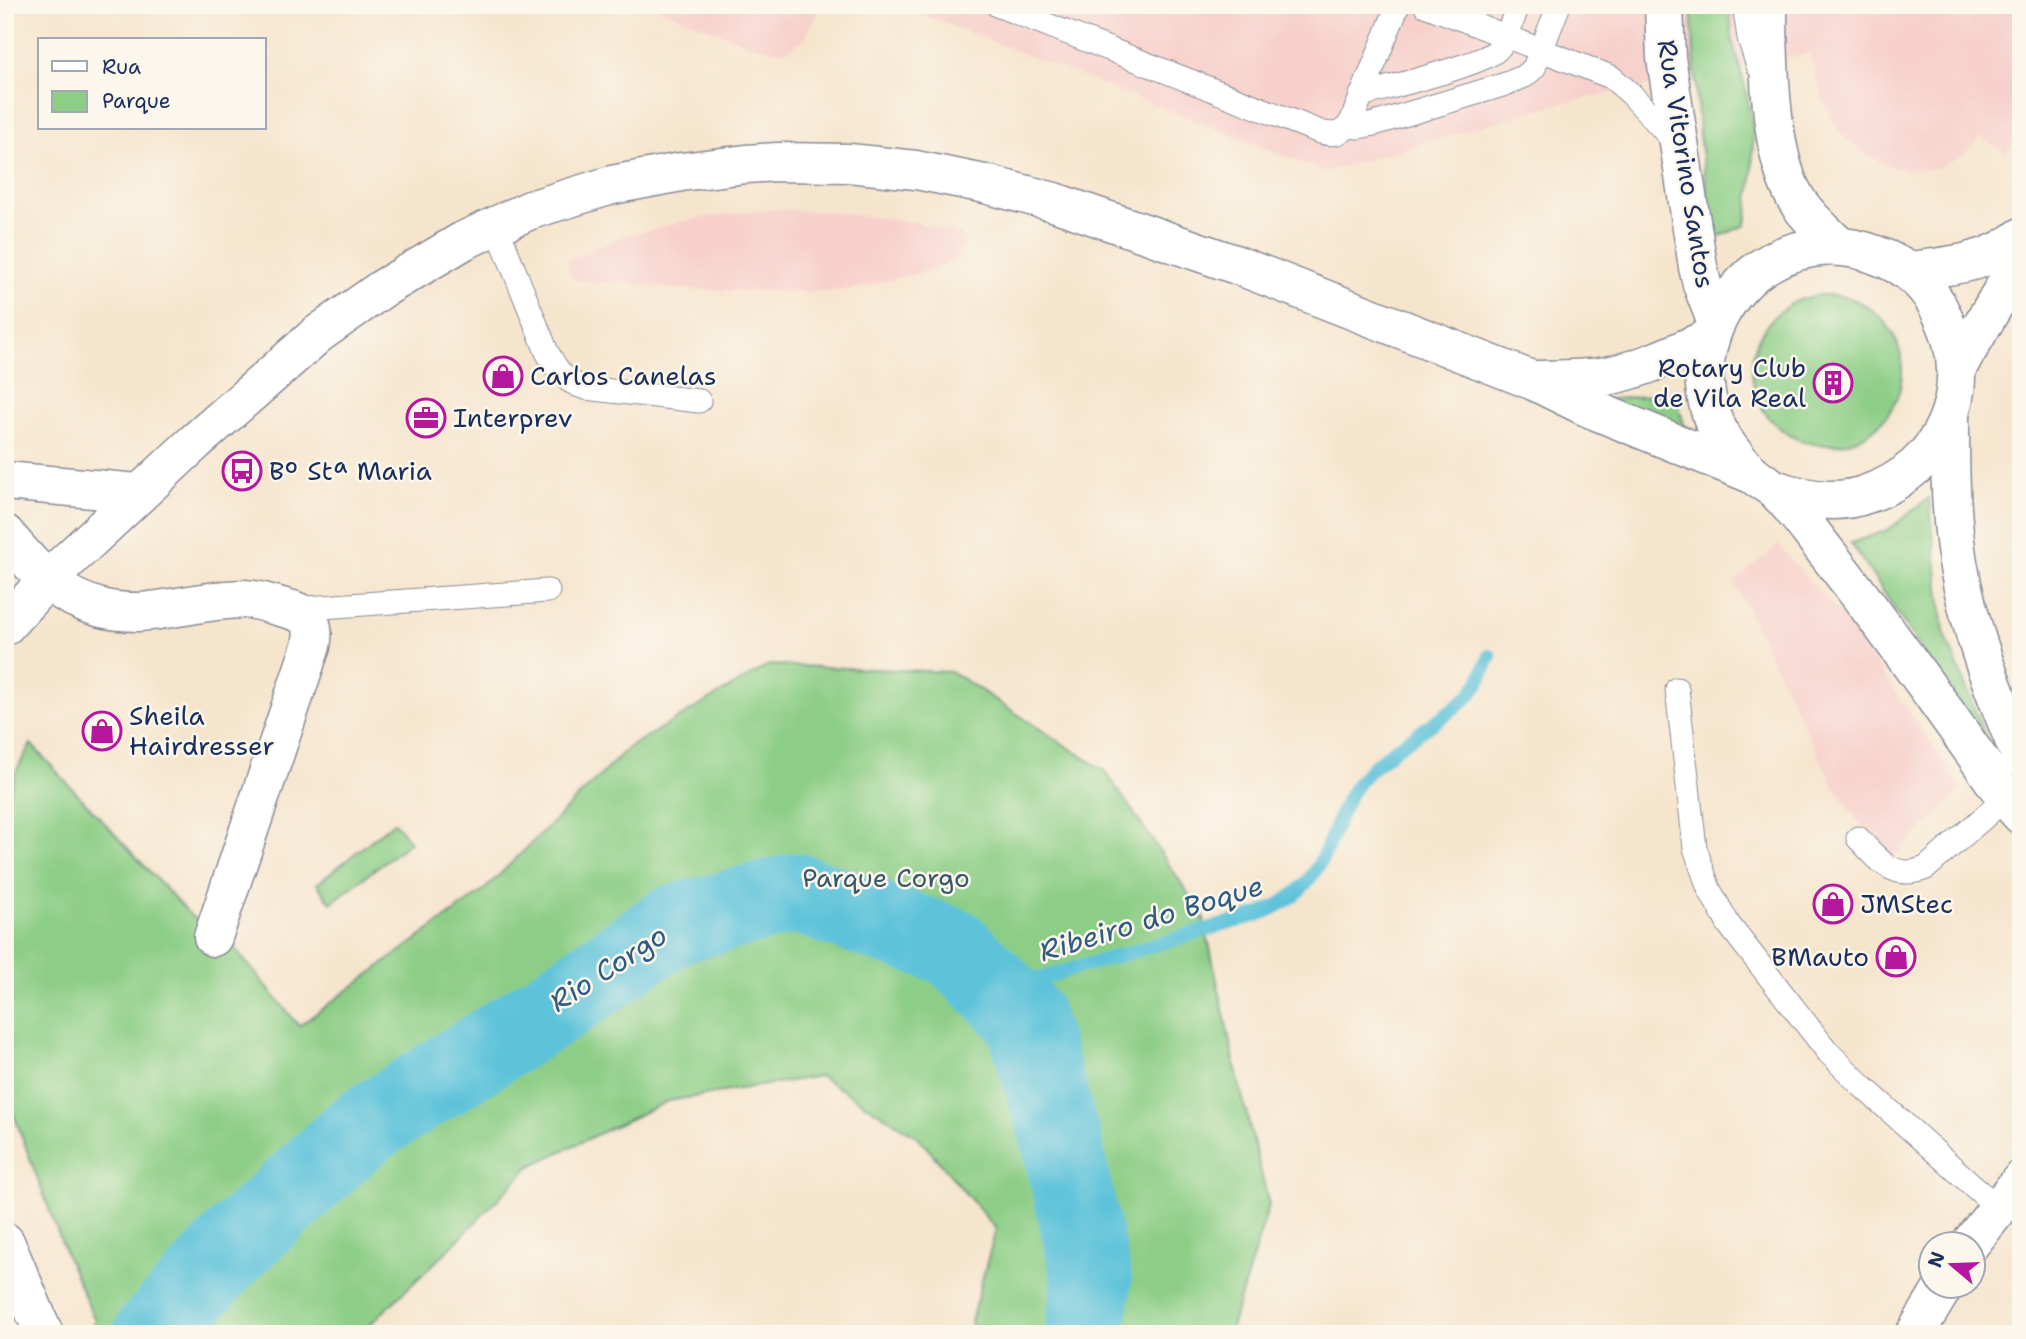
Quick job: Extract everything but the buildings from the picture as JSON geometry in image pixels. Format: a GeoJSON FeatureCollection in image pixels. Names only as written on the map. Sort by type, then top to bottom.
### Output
{"type":"FeatureCollection","features":[{"type":"Feature","properties":{"kind":"main road","name":"Rua Vitorino Santos"},"geometry":{"type":"LineString","coordinates":[[1664,5],[1666,58],[1702,284],[1712,329]]}},
{"type":"Feature","properties":{"kind":"main road"},"geometry":{"type":"LineString","coordinates":[[1768,5],[1773,113],[1782,165],[1793,195],[1802,209],[1838,245]]}},
{"type":"Feature","properties":{"kind":"main road"},"geometry":{"type":"LineString","coordinates":[[5,626],[46,582],[138,493],[338,319],[432,258],[496,225],[530,210],[612,185],[715,167],[777,162],[849,163],[915,170],[985,184],[1091,214],[1237,265],[1534,380],[1589,408],[1764,482],[1795,496],[1826,500],[1865,495],[1902,478],[1931,451],[1950,416],[1956,393],[1958,368],[1952,335],[1938,305],[1924,284],[1911,271],[1875,254],[1838,245],[1800,250],[1766,264],[1736,289],[1712,329],[1704,372],[1709,407],[1723,440],[1764,482],[1826,552],[1915,667],[2013,806]]}},
{"type":"Feature","properties":{"kind":"main road"},"geometry":{"type":"LineString","coordinates":[[1911,271],[1977,260],[1997,253],[2021,237]]}},
{"type":"Feature","properties":{"kind":"main road"},"geometry":{"type":"LineString","coordinates":[[1958,368],[2021,259]]}},
{"type":"Feature","properties":{"kind":"main road"},"geometry":{"type":"LineString","coordinates":[[1534,380],[1606,376],[1653,363],[1712,329]]}},
{"type":"Feature","properties":{"kind":"main road"},"geometry":{"type":"LineString","coordinates":[[1950,416],[1953,530],[1965,597],[1981,652],[2021,757]]}},
{"type":"Feature","properties":{"kind":"main road"},"geometry":{"type":"LineString","coordinates":[[5,481],[138,493]]}},
{"type":"Feature","properties":{"kind":"main road"},"geometry":{"type":"LineString","coordinates":[[5,534],[46,582],[80,600],[119,611],[146,611],[245,599],[290,609],[306,616],[312,624],[311,646],[213,937]]}},
{"type":"Feature","properties":{"kind":"main road"},"geometry":{"type":"LineString","coordinates":[[1981,1230],[2009,1194]]}},
{"type":"Feature","properties":{"kind":"main road"},"geometry":{"type":"LineString","coordinates":[[5,1242],[44,1334]]}},
{"type":"Feature","properties":{"kind":"main road"},"geometry":{"type":"LineString","coordinates":[[1915,1334],[1936,1300]]}},
{"type":"Feature","properties":{"kind":"lane"},"geometry":{"type":"LineString","coordinates":[[997,5],[1320,132],[1338,134],[1349,126],[1398,5]]}},
{"type":"Feature","properties":{"kind":"lane"},"geometry":{"type":"LineString","coordinates":[[1425,5],[1601,73],[1621,84],[1680,148]]}},
{"type":"Feature","properties":{"kind":"lane"},"geometry":{"type":"LineString","coordinates":[[1361,95],[1494,54],[1506,36],[1518,5]]}},
{"type":"Feature","properties":{"kind":"lane"},"geometry":{"type":"LineString","coordinates":[[1349,126],[1374,124],[1519,79],[1531,72],[1559,5]]}},
{"type":"Feature","properties":{"kind":"lane"},"geometry":{"type":"LineString","coordinates":[[1744,5],[1749,37],[1773,113]]}},
{"type":"Feature","properties":{"kind":"lane"},"geometry":{"type":"LineString","coordinates":[[496,225],[547,352],[556,369],[568,381],[585,388],[699,401]]}},
{"type":"Feature","properties":{"kind":"lane"},"geometry":{"type":"LineString","coordinates":[[290,609],[548,591]]}},
{"type":"Feature","properties":{"kind":"lane"},"geometry":{"type":"LineString","coordinates":[[1677,689],[1695,848],[1709,889],[1729,926],[1828,1052],[1861,1085],[2009,1194]]}},
{"type":"Feature","properties":{"kind":"lane"},"geometry":{"type":"LineString","coordinates":[[1858,838],[1879,860],[1896,872],[1913,873],[1926,868],[2013,806]]}},
{"type":"Feature","properties":{"kind":"shaded area"},"geometry":{"type":"Polygon","coordinates":[[[649,5],[821,5],[806,37],[790,49],[780,51],[757,47],[649,5]]]}},
{"type":"Feature","properties":{"kind":"shaded area"},"geometry":{"type":"Polygon","coordinates":[[[899,5],[2021,5],[2021,128],[2006,153],[1980,137],[1965,154],[1937,168],[1907,170],[1891,167],[1861,152],[1839,132],[1825,106],[1809,54],[1553,105],[1325,172],[899,5]]]}},
{"type":"Feature","properties":{"kind":"shaded area"},"geometry":{"type":"Polygon","coordinates":[[[770,209],[833,212],[918,223],[960,234],[966,242],[959,257],[941,267],[851,290],[786,292],[677,289],[572,279],[567,260],[618,238],[694,219],[770,209]]]}},
{"type":"Feature","properties":{"kind":"shaded area"},"geometry":{"type":"Polygon","coordinates":[[[1778,545],[1845,621],[1963,789],[1887,863],[1833,785],[1734,582],[1778,545]]]}},
{"type":"Feature","properties":{"kind":"green space"},"geometry":{"type":"Polygon","coordinates":[[[1691,5],[1729,5],[1733,44],[1746,90],[1753,129],[1752,178],[1746,225],[1713,239],[1699,134],[1691,5]]]}},
{"type":"Feature","properties":{"kind":"green space"},"geometry":{"type":"Polygon","coordinates":[[[1827,295],[1856,300],[1880,317],[1897,341],[1902,370],[1897,399],[1880,423],[1856,440],[1827,445],[1798,440],[1774,423],[1757,399],[1752,370],[1757,341],[1774,317],[1798,300],[1827,295]]]}},
{"type":"Feature","properties":{"kind":"green space"},"geometry":{"type":"Polygon","coordinates":[[[1675,393],[1687,435],[1603,400],[1675,393]]]}},
{"type":"Feature","properties":{"kind":"green space"},"geometry":{"type":"Polygon","coordinates":[[[1929,498],[1944,632],[1989,745],[1851,543],[1888,530],[1929,498]]]}},
{"type":"Feature","properties":{"kind":"green space","name":"Parque Corgo"},"geometry":{"type":"Polygon","coordinates":[[[769,665],[952,672],[1105,771],[1203,915],[1237,1075],[1269,1205],[1229,1334],[974,1334],[971,1321],[996,1229],[919,1138],[820,1076],[668,1101],[530,1166],[448,1250],[360,1334],[93,1334],[90,1328],[95,1320],[67,1257],[5,1091],[5,813],[15,773],[31,744],[190,915],[227,939],[299,1026],[484,890],[629,747],[769,665]]]}},
{"type":"Feature","properties":{"kind":"green space"},"geometry":{"type":"Polygon","coordinates":[[[394,822],[410,842],[331,903],[317,884],[394,822]]]}},
{"type":"Feature","properties":{"kind":"waterway","name":"Ribeiro do Boque"},"geometry":{"type":"LineString","coordinates":[[998,991],[1257,915],[1288,900],[1309,880],[1317,868],[1345,804],[1359,782],[1388,754],[1470,695],[1490,656]]}},
{"type":"Feature","properties":{"kind":"waterway","name":"Rio Corgo"},"geometry":{"type":"LineString","coordinates":[[153,1334],[236,1244],[361,1129],[555,1006],[673,925],[796,893],[953,947],[1024,1016],[1062,1143],[1092,1279],[1085,1334]]}},
{"type":"Feature","properties":{"kind":"place","name":"Carlos Canelas"},"geometry":{"type":"Point","coordinates":[503,376]}},
{"type":"Feature","properties":{"kind":"place","name":"Rotary Club de Vila Real"},"geometry":{"type":"Point","coordinates":[1833,383]}},
{"type":"Feature","properties":{"kind":"place","name":"Interprev"},"geometry":{"type":"Point","coordinates":[426,418]}},
{"type":"Feature","properties":{"kind":"place","name":"Bº Stª Maria"},"geometry":{"type":"Point","coordinates":[242,471]}},
{"type":"Feature","properties":{"kind":"place","name":"Sheila Hairdresser"},"geometry":{"type":"Point","coordinates":[102,731]}},
{"type":"Feature","properties":{"kind":"place","name":"JMStec"},"geometry":{"type":"Point","coordinates":[1833,904]}},
{"type":"Feature","properties":{"kind":"place","name":"BMauto"},"geometry":{"type":"Point","coordinates":[1896,957]}}]}
